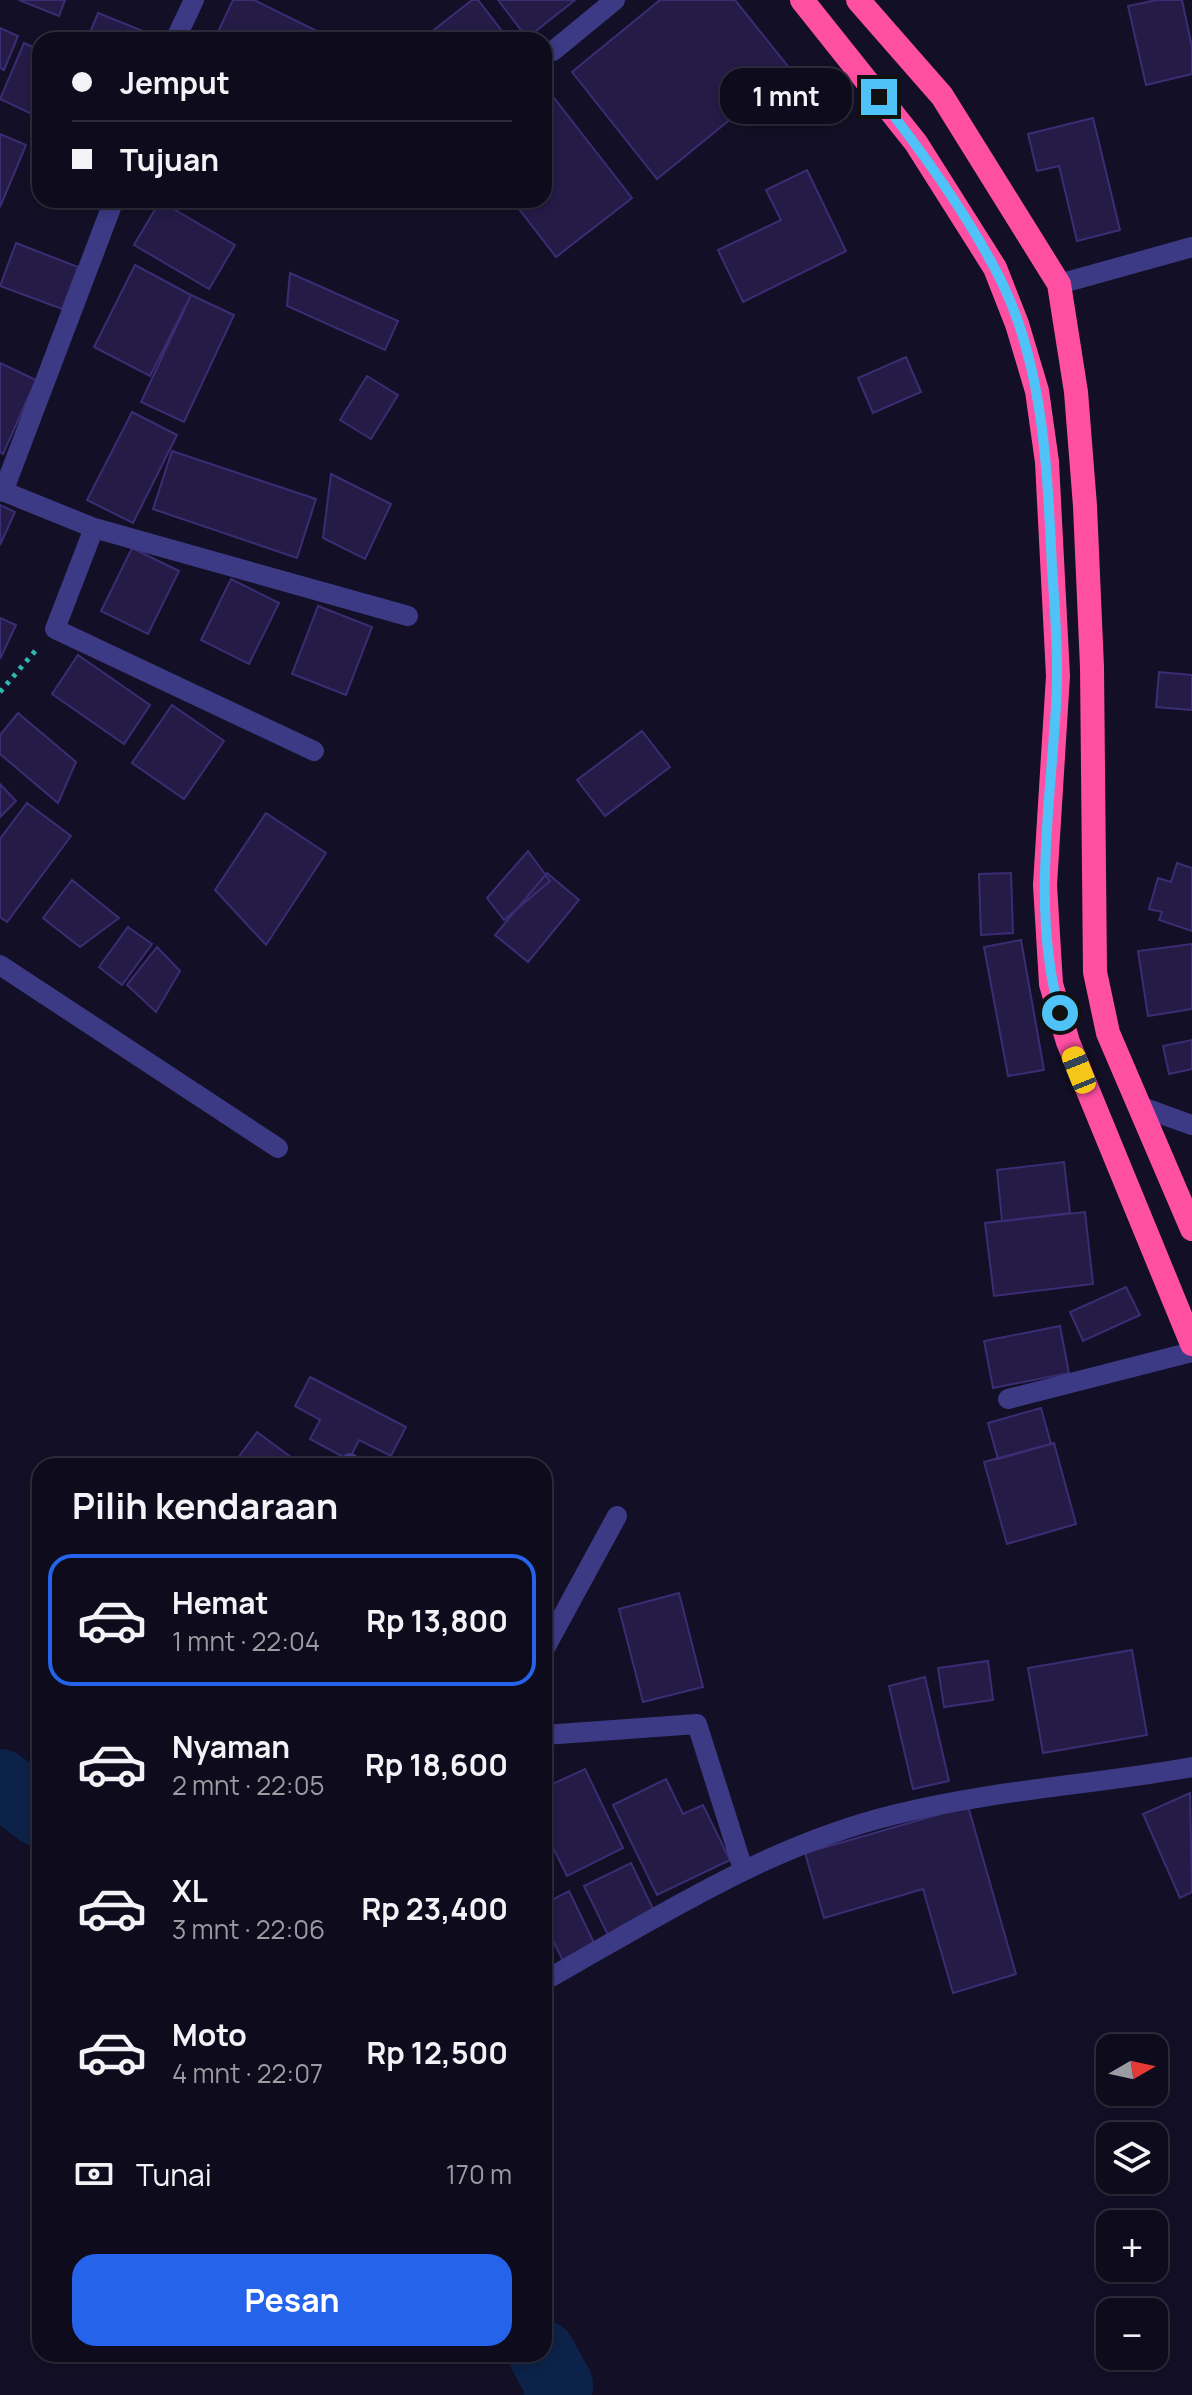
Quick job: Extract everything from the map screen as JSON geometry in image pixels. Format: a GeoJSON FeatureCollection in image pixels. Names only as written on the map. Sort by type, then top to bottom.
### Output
{"type":"FeatureCollection","features":[{"type":"Feature","properties":{"kind":"highway"},"geometry":{"type":"LineString","coordinates":[[802,0],[916,143],[995,268],[1037,391],[1047,462],[1058,676],[1045,885],[1051,984],[1068,1042],[1192,1344]]}},
{"type":"Feature","properties":{"kind":"highway"},"geometry":{"type":"LineString","coordinates":[[858,0],[942,96],[1059,284],[1076,392],[1085,506],[1092,667],[1095,972],[1108,1033],[1192,1229]]}},
{"type":"Feature","properties":{"kind":"street"},"geometry":{"type":"LineString","coordinates":[[179,32],[194,0]]}},
{"type":"Feature","properties":{"kind":"street"},"geometry":{"type":"LineString","coordinates":[[553,51],[615,0]]}},
{"type":"Feature","properties":{"kind":"street"},"geometry":{"type":"LineString","coordinates":[[111,208],[1,491],[94,528],[408,616]]}},
{"type":"Feature","properties":{"kind":"street"},"geometry":{"type":"LineString","coordinates":[[1059,284],[1192,247]]}},
{"type":"Feature","properties":{"kind":"street"},"geometry":{"type":"LineString","coordinates":[[94,528],[55,629],[314,751]]}},
{"type":"Feature","properties":{"kind":"street"},"geometry":{"type":"LineString","coordinates":[[0,965],[278,1148]]}},
{"type":"Feature","properties":{"kind":"street"},"geometry":{"type":"LineString","coordinates":[[1139,1106],[1192,1125]]}},
{"type":"Feature","properties":{"kind":"street"},"geometry":{"type":"LineString","coordinates":[[1008,1399],[1192,1352]]}},
{"type":"Feature","properties":{"kind":"street"},"geometry":{"type":"LineString","coordinates":[[552,1635],[617,1516]]}},
{"type":"Feature","properties":{"kind":"street"},"geometry":{"type":"LineString","coordinates":[[552,1734],[697,1724],[743,1869]]}},
{"type":"Feature","properties":{"kind":"street"},"geometry":{"type":"LineString","coordinates":[[552,1976],[743,1869],[890,1815],[990,1793],[1192,1767]]}},
{"type":"Feature","properties":{"kind":"path"},"geometry":{"type":"LineString","coordinates":[[0,692],[55,629]]}},
{"type":"Feature","properties":{"kind":"building"},"geometry":{"type":"Polygon","coordinates":[[[19,0],[65,0],[59,16],[19,0]]]}},
{"type":"Feature","properties":{"kind":"building"},"geometry":{"type":"Polygon","coordinates":[[[233,0],[254,0],[319,32],[218,32],[233,0]]]}},
{"type":"Feature","properties":{"kind":"building"},"geometry":{"type":"Polygon","coordinates":[[[472,0],[478,0],[503,32],[431,32],[472,0]]]}},
{"type":"Feature","properties":{"kind":"building"},"geometry":{"type":"Polygon","coordinates":[[[498,0],[575,0],[535,32],[522,32],[498,0]]]}},
{"type":"Feature","properties":{"kind":"building"},"geometry":{"type":"Polygon","coordinates":[[[660,0],[735,0],[791,70],[657,179],[572,72],[660,0]]]}},
{"type":"Feature","properties":{"kind":"building"},"geometry":{"type":"Polygon","coordinates":[[[1157,0],[1182,0],[1192,47],[1192,74],[1146,85],[1128,6],[1157,0]]]}},
{"type":"Feature","properties":{"kind":"building"},"geometry":{"type":"Polygon","coordinates":[[[98,13],[146,32],[90,32],[98,13]]]}},
{"type":"Feature","properties":{"kind":"building"},"geometry":{"type":"Polygon","coordinates":[[[0,28],[18,36],[4,70],[0,68],[0,28]]]}},
{"type":"Feature","properties":{"kind":"building"},"geometry":{"type":"Polygon","coordinates":[[[24,43],[32,46],[32,114],[0,99],[24,43]]]}},
{"type":"Feature","properties":{"kind":"building"},"geometry":{"type":"Polygon","coordinates":[[[552,95],[632,198],[556,257],[518,208],[552,208],[552,95]]]}},
{"type":"Feature","properties":{"kind":"building"},"geometry":{"type":"Polygon","coordinates":[[[1093,118],[1120,230],[1077,241],[1059,166],[1037,171],[1028,134],[1093,118]]]}},
{"type":"Feature","properties":{"kind":"building"},"geometry":{"type":"Polygon","coordinates":[[[0,134],[26,145],[0,207],[0,134]]]}},
{"type":"Feature","properties":{"kind":"building"},"geometry":{"type":"Polygon","coordinates":[[[807,170],[846,251],[743,302],[718,250],[781,220],[766,190],[807,170]]]}},
{"type":"Feature","properties":{"kind":"building"},"geometry":{"type":"Polygon","coordinates":[[[156,208],[172,208],[235,245],[209,289],[134,245],[156,208]]]}},
{"type":"Feature","properties":{"kind":"building"},"geometry":{"type":"Polygon","coordinates":[[[16,243],[78,267],[62,309],[0,286],[16,243]]]}},
{"type":"Feature","properties":{"kind":"building"},"geometry":{"type":"Polygon","coordinates":[[[135,265],[191,295],[150,376],[94,347],[135,265]]]}},
{"type":"Feature","properties":{"kind":"building"},"geometry":{"type":"Polygon","coordinates":[[[290,273],[398,321],[385,350],[287,306],[290,273]]]}},
{"type":"Feature","properties":{"kind":"building"},"geometry":{"type":"Polygon","coordinates":[[[191,295],[234,315],[184,422],[141,402],[191,295]]]}},
{"type":"Feature","properties":{"kind":"building"},"geometry":{"type":"Polygon","coordinates":[[[906,357],[921,392],[873,413],[858,378],[906,357]]]}},
{"type":"Feature","properties":{"kind":"building"},"geometry":{"type":"Polygon","coordinates":[[[0,363],[36,380],[3,454],[0,452],[0,363]]]}},
{"type":"Feature","properties":{"kind":"building"},"geometry":{"type":"Polygon","coordinates":[[[367,376],[398,395],[371,439],[340,420],[367,376]]]}},
{"type":"Feature","properties":{"kind":"building"},"geometry":{"type":"Polygon","coordinates":[[[132,412],[177,435],[133,523],[87,500],[132,412]]]}},
{"type":"Feature","properties":{"kind":"building"},"geometry":{"type":"Polygon","coordinates":[[[172,451],[316,499],[297,558],[153,509],[172,451]]]}},
{"type":"Feature","properties":{"kind":"building"},"geometry":{"type":"Polygon","coordinates":[[[331,474],[391,504],[365,559],[323,538],[331,474]]]}},
{"type":"Feature","properties":{"kind":"building"},"geometry":{"type":"Polygon","coordinates":[[[0,505],[15,512],[0,545],[0,505]]]}},
{"type":"Feature","properties":{"kind":"building"},"geometry":{"type":"Polygon","coordinates":[[[132,548],[179,571],[148,634],[101,611],[132,548]]]}},
{"type":"Feature","properties":{"kind":"building"},"geometry":{"type":"Polygon","coordinates":[[[231,579],[279,603],[249,664],[201,640],[231,579]]]}},
{"type":"Feature","properties":{"kind":"building"},"geometry":{"type":"Polygon","coordinates":[[[318,606],[372,627],[346,695],[292,674],[318,606]]]}},
{"type":"Feature","properties":{"kind":"building"},"geometry":{"type":"Polygon","coordinates":[[[0,618],[16,625],[0,659],[0,618]]]}},
{"type":"Feature","properties":{"kind":"building"},"geometry":{"type":"Polygon","coordinates":[[[78,655],[150,705],[124,744],[52,694],[78,655]]]}},
{"type":"Feature","properties":{"kind":"building"},"geometry":{"type":"Polygon","coordinates":[[[1159,672],[1192,675],[1192,710],[1156,707],[1159,672]]]}},
{"type":"Feature","properties":{"kind":"building"},"geometry":{"type":"Polygon","coordinates":[[[172,705],[224,741],[184,799],[132,763],[172,705]]]}},
{"type":"Feature","properties":{"kind":"building"},"geometry":{"type":"Polygon","coordinates":[[[18,713],[76,762],[58,803],[0,754],[0,735],[18,713]]]}},
{"type":"Feature","properties":{"kind":"building"},"geometry":{"type":"Polygon","coordinates":[[[642,731],[670,767],[605,816],[577,780],[642,731]]]}},
{"type":"Feature","properties":{"kind":"building"},"geometry":{"type":"Polygon","coordinates":[[[0,784],[16,801],[0,817],[0,784]]]}},
{"type":"Feature","properties":{"kind":"building"},"geometry":{"type":"Polygon","coordinates":[[[27,803],[71,836],[7,922],[0,917],[0,839],[27,803]]]}},
{"type":"Feature","properties":{"kind":"building"},"geometry":{"type":"Polygon","coordinates":[[[266,813],[326,853],[266,945],[215,890],[266,813]]]}},
{"type":"Feature","properties":{"kind":"building"},"geometry":{"type":"Polygon","coordinates":[[[528,851],[550,881],[504,920],[487,898],[528,851]]]}},
{"type":"Feature","properties":{"kind":"building"},"geometry":{"type":"Polygon","coordinates":[[[1177,863],[1192,868],[1192,931],[1159,920],[1162,912],[1149,909],[1158,878],[1171,882],[1177,863]]]}},
{"type":"Feature","properties":{"kind":"building"},"geometry":{"type":"Polygon","coordinates":[[[547,873],[579,900],[528,962],[495,935],[547,873]]]}},
{"type":"Feature","properties":{"kind":"building"},"geometry":{"type":"Polygon","coordinates":[[[1011,873],[1013,933],[981,935],[979,874],[1011,873]]]}},
{"type":"Feature","properties":{"kind":"building"},"geometry":{"type":"Polygon","coordinates":[[[72,880],[119,918],[80,947],[43,918],[72,880]]]}},
{"type":"Feature","properties":{"kind":"building"},"geometry":{"type":"Polygon","coordinates":[[[128,927],[152,944],[122,985],[99,967],[128,927]]]}},
{"type":"Feature","properties":{"kind":"building"},"geometry":{"type":"Polygon","coordinates":[[[1021,940],[1044,1070],[1008,1076],[984,947],[1021,940]]]}},
{"type":"Feature","properties":{"kind":"building"},"geometry":{"type":"Polygon","coordinates":[[[1192,944],[1192,1009],[1148,1016],[1138,951],[1192,944]]]}},
{"type":"Feature","properties":{"kind":"building"},"geometry":{"type":"Polygon","coordinates":[[[157,947],[180,971],[156,1012],[127,985],[157,947]]]}},
{"type":"Feature","properties":{"kind":"building"},"geometry":{"type":"Polygon","coordinates":[[[1192,1040],[1192,1069],[1169,1074],[1163,1046],[1192,1040]]]}},
{"type":"Feature","properties":{"kind":"building"},"geometry":{"type":"Polygon","coordinates":[[[1064,1162],[1070,1213],[1002,1221],[997,1170],[1064,1162]]]}},
{"type":"Feature","properties":{"kind":"building"},"geometry":{"type":"Polygon","coordinates":[[[1085,1212],[1093,1284],[994,1296],[985,1223],[1085,1212]]]}},
{"type":"Feature","properties":{"kind":"building"},"geometry":{"type":"Polygon","coordinates":[[[1126,1287],[1140,1315],[1083,1341],[1070,1312],[1126,1287]]]}},
{"type":"Feature","properties":{"kind":"building"},"geometry":{"type":"Polygon","coordinates":[[[1060,1326],[1069,1373],[993,1388],[984,1341],[1060,1326]]]}},
{"type":"Feature","properties":{"kind":"building"},"geometry":{"type":"Polygon","coordinates":[[[310,1377],[406,1427],[391,1456],[359,1440],[350,1458],[345,1458],[310,1439],[320,1420],[295,1406],[310,1377]]]}},
{"type":"Feature","properties":{"kind":"building"},"geometry":{"type":"Polygon","coordinates":[[[1041,1408],[1051,1444],[998,1459],[988,1423],[1041,1408]]]}},
{"type":"Feature","properties":{"kind":"building"},"geometry":{"type":"Polygon","coordinates":[[[257,1432],[292,1458],[238,1458],[257,1432]]]}},
{"type":"Feature","properties":{"kind":"building"},"geometry":{"type":"Polygon","coordinates":[[[1054,1443],[1076,1524],[1007,1544],[984,1462],[1054,1443]]]}},
{"type":"Feature","properties":{"kind":"building"},"geometry":{"type":"Polygon","coordinates":[[[679,1593],[703,1687],[643,1702],[619,1609],[679,1593]]]}},
{"type":"Feature","properties":{"kind":"building"},"geometry":{"type":"Polygon","coordinates":[[[1132,1650],[1147,1735],[1043,1753],[1028,1668],[1132,1650]]]}},
{"type":"Feature","properties":{"kind":"building"},"geometry":{"type":"Polygon","coordinates":[[[988,1661],[993,1700],[944,1707],[938,1668],[988,1661]]]}},
{"type":"Feature","properties":{"kind":"building"},"geometry":{"type":"Polygon","coordinates":[[[925,1677],[949,1781],[913,1789],[889,1686],[925,1677]]]}},
{"type":"Feature","properties":{"kind":"building"},"geometry":{"type":"Polygon","coordinates":[[[585,1769],[623,1848],[567,1876],[552,1845],[552,1784],[585,1769]]]}},
{"type":"Feature","properties":{"kind":"building"},"geometry":{"type":"Polygon","coordinates":[[[666,1779],[683,1814],[703,1805],[730,1860],[657,1895],[613,1805],[666,1779]]]}},
{"type":"Feature","properties":{"kind":"building"},"geometry":{"type":"Polygon","coordinates":[[[1190,1793],[1192,1892],[1180,1898],[1143,1814],[1190,1793]]]}},
{"type":"Feature","properties":{"kind":"building"},"geometry":{"type":"Polygon","coordinates":[[[968,1806],[1016,1974],[953,1993],[923,1889],[824,1918],[805,1853],[968,1806]]]}},
{"type":"Feature","properties":{"kind":"building"},"geometry":{"type":"Polygon","coordinates":[[[631,1863],[655,1913],[608,1935],[584,1886],[631,1863]]]}},
{"type":"Feature","properties":{"kind":"building"},"geometry":{"type":"Polygon","coordinates":[[[569,1891],[596,1947],[564,1963],[552,1938],[552,1900],[569,1891]]]}},
{"type":"Feature","properties":{"kind":"waterway"},"geometry":{"type":"LineString","coordinates":[[0,1783],[32,1807]]}},
{"type":"Feature","properties":{"kind":"waterway"},"geometry":{"type":"LineString","coordinates":[[546,2362],[559,2385],[558,2395]]}},
{"type":"Feature","properties":{"kind":"route"},"geometry":{"type":"LineString","coordinates":[[879,97],[916,143],[995,268],[1017,324],[1037,391],[1047,462],[1058,676],[1045,885],[1051,984],[1060,1013]]}}]}
